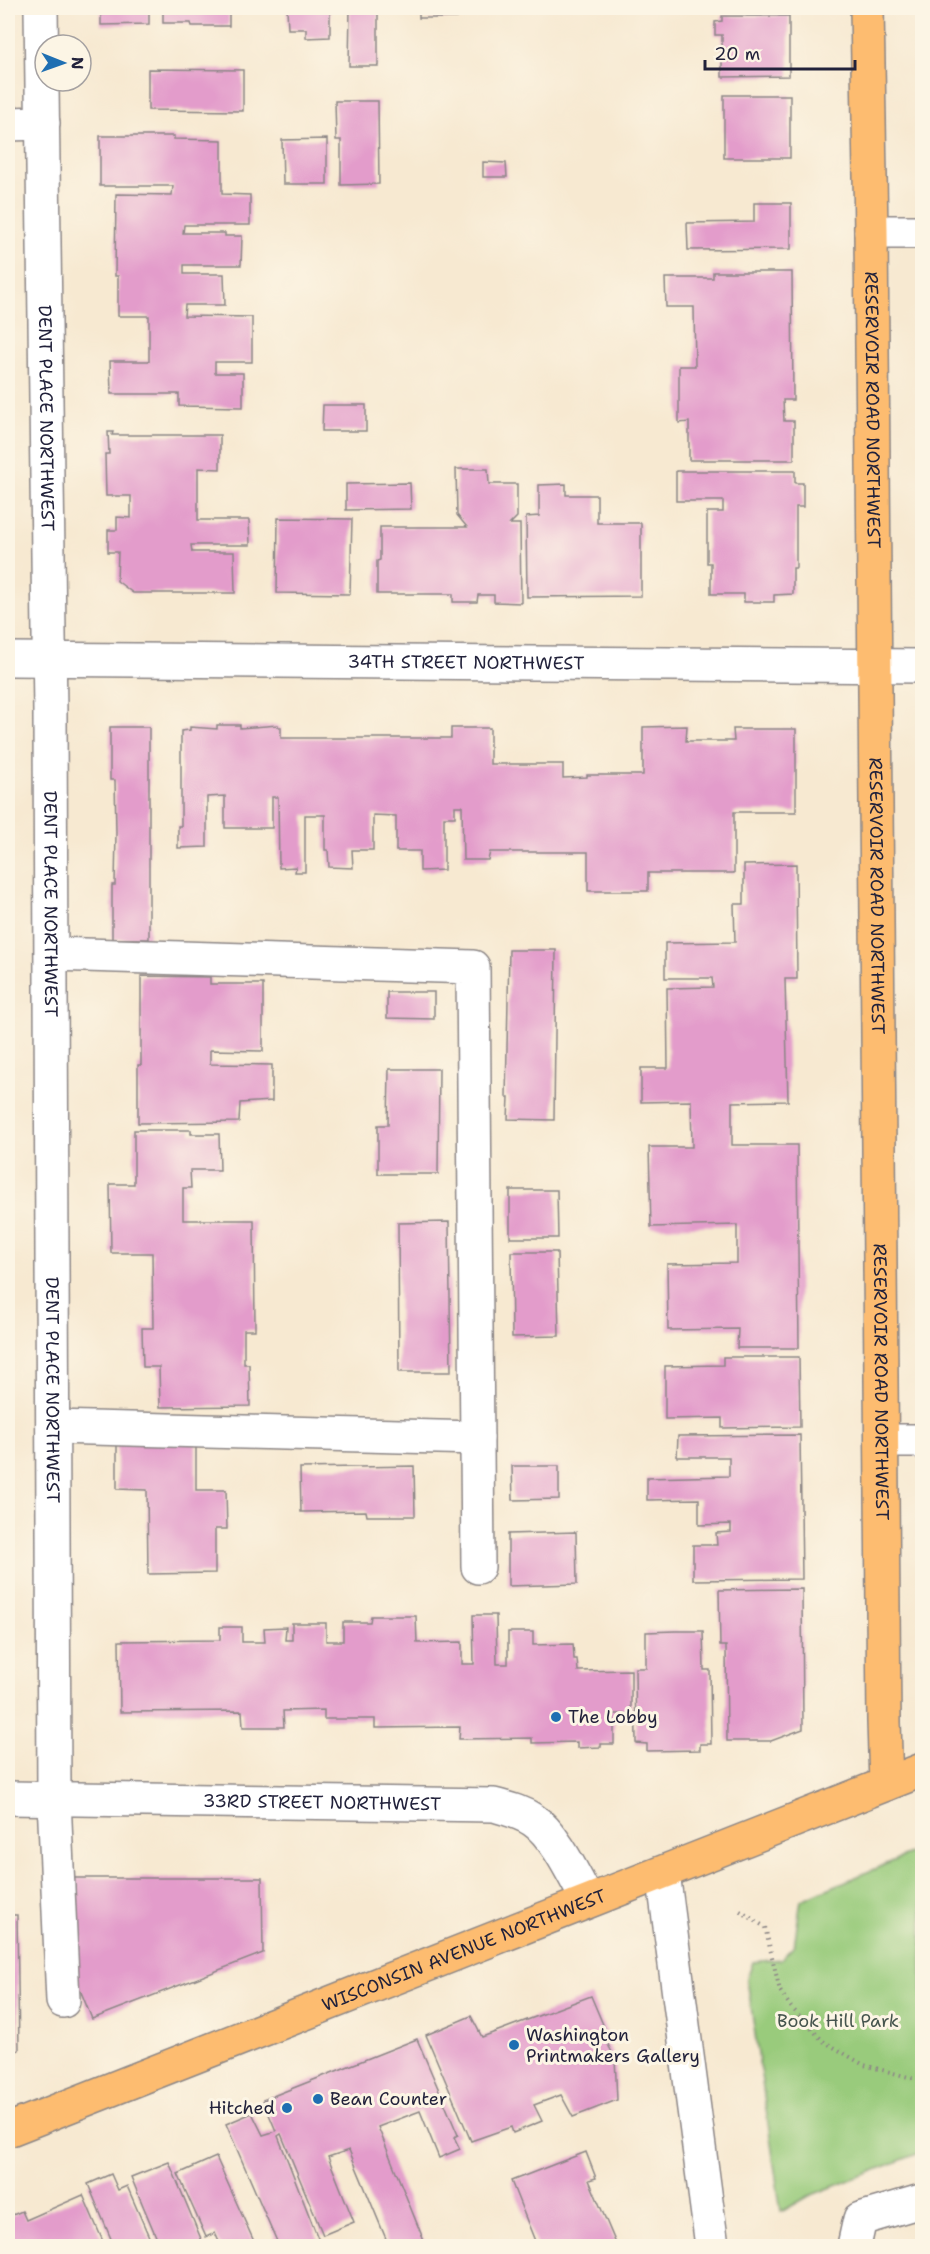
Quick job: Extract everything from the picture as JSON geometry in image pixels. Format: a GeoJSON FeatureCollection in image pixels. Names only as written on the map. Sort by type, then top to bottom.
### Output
{"type":"FeatureCollection","features":[{"type":"Feature","properties":{"kind":"main road","name":"RESERVOIR ROAD NORTHWEST"},"geometry":{"type":"LineString","coordinates":[[867,8],[886,1784]]}},
{"type":"Feature","properties":{"kind":"main road","name":"WISCONSIN AVENUE NORTHWEST"},"geometry":{"type":"LineString","coordinates":[[8,2130],[922,1770]]}},
{"type":"Feature","properties":{"kind":"street","name":"DENT PLACE NORTHWEST"},"geometry":{"type":"LineString","coordinates":[[41,8],[50,659],[54,1799],[63,2001]]}},
{"type":"Feature","properties":{"kind":"street"},"geometry":{"type":"LineString","coordinates":[[8,124],[43,123]]}},
{"type":"Feature","properties":{"kind":"street"},"geometry":{"type":"LineString","coordinates":[[871,232],[922,232]]}},
{"type":"Feature","properties":{"kind":"street","name":"34TH STREET NORTHWEST"},"geometry":{"type":"LineString","coordinates":[[8,659],[922,666]]}},
{"type":"Feature","properties":{"kind":"street"},"geometry":{"type":"LineString","coordinates":[[52,954],[473,967],[478,1567]]}},
{"type":"Feature","properties":{"kind":"street"},"geometry":{"type":"LineString","coordinates":[[54,1427],[477,1438]]}},
{"type":"Feature","properties":{"kind":"street"},"geometry":{"type":"LineString","coordinates":[[882,1441],[922,1441]]}},
{"type":"Feature","properties":{"kind":"street","name":"33RD STREET NORTHWEST"},"geometry":{"type":"LineString","coordinates":[[8,1798],[494,1805],[516,1811],[535,1821],[565,1859],[588,1901]]}},
{"type":"Feature","properties":{"kind":"street"},"geometry":{"type":"LineString","coordinates":[[663,1873],[712,2247]]}},
{"type":"Feature","properties":{"kind":"street"},"geometry":{"type":"LineString","coordinates":[[854,2247],[860,2219],[921,2201]]}},
{"type":"Feature","properties":{"kind":"path"},"geometry":{"type":"LineString","coordinates":[[740,1911],[765,1927],[780,1991],[791,2007],[823,2041],[864,2065],[912,2078],[922,2078]]}},
{"type":"Feature","properties":{"kind":"green space","name":"Book Hill Park"},"geometry":{"type":"Polygon","coordinates":[[[922,1849],[922,2152],[809,2196],[781,2212],[747,1979],[753,1962],[781,1959],[794,1946],[801,1900],[922,1849]]]}},
{"type":"Feature","properties":{"kind":"building"},"geometry":{"type":"Polygon","coordinates":[[[101,8],[149,8],[149,24],[101,25],[101,8]]]}},
{"type":"Feature","properties":{"kind":"building"},"geometry":{"type":"Polygon","coordinates":[[[163,8],[229,8],[229,26],[163,23],[163,8]]]}},
{"type":"Feature","properties":{"kind":"building"},"geometry":{"type":"Polygon","coordinates":[[[287,8],[330,8],[330,37],[306,38],[306,29],[288,29],[287,8]]]}},
{"type":"Feature","properties":{"kind":"building"},"geometry":{"type":"Polygon","coordinates":[[[350,8],[378,8],[378,66],[349,66],[350,8]]]}},
{"type":"Feature","properties":{"kind":"building"},"geometry":{"type":"Polygon","coordinates":[[[419,8],[457,8],[457,18],[419,18],[419,8]]]}},
{"type":"Feature","properties":{"kind":"building"},"geometry":{"type":"Polygon","coordinates":[[[722,16],[789,16],[789,76],[722,77],[722,35],[715,35],[715,22],[722,21],[722,16]]]}},
{"type":"Feature","properties":{"kind":"building"},"geometry":{"type":"Polygon","coordinates":[[[148,69],[243,70],[243,111],[148,110],[148,69]]]}},
{"type":"Feature","properties":{"kind":"building"},"geometry":{"type":"Polygon","coordinates":[[[724,95],[790,95],[790,158],[724,158],[724,95]]]}},
{"type":"Feature","properties":{"kind":"building"},"geometry":{"type":"Polygon","coordinates":[[[335,101],[378,101],[379,184],[341,185],[341,140],[336,140],[335,101]]]}},
{"type":"Feature","properties":{"kind":"building"},"geometry":{"type":"Polygon","coordinates":[[[100,136],[174,136],[174,139],[222,140],[222,194],[250,195],[250,225],[184,225],[183,233],[225,233],[225,236],[242,236],[241,265],[184,265],[184,274],[224,274],[225,305],[185,305],[184,316],[252,317],[252,362],[215,362],[215,373],[243,373],[243,407],[179,406],[179,394],[111,394],[110,361],[149,361],[149,316],[118,316],[118,276],[115,276],[116,194],[172,195],[173,186],[100,186],[100,136]]]}},
{"type":"Feature","properties":{"kind":"building"},"geometry":{"type":"Polygon","coordinates":[[[327,139],[327,184],[283,184],[282,140],[327,139]]]}},
{"type":"Feature","properties":{"kind":"building"},"geometry":{"type":"Polygon","coordinates":[[[483,162],[506,163],[507,177],[483,177],[483,162]]]}},
{"type":"Feature","properties":{"kind":"building"},"geometry":{"type":"Polygon","coordinates":[[[754,203],[791,203],[791,249],[688,250],[687,223],[754,222],[754,203]]]}},
{"type":"Feature","properties":{"kind":"building"},"geometry":{"type":"Polygon","coordinates":[[[713,272],[792,272],[793,400],[783,400],[784,421],[794,421],[794,460],[689,460],[689,422],[679,423],[679,366],[695,366],[694,307],[666,307],[665,278],[713,278],[713,272]]]}},
{"type":"Feature","properties":{"kind":"building"},"geometry":{"type":"Polygon","coordinates":[[[323,405],[366,405],[366,431],[322,431],[323,405]]]}},
{"type":"Feature","properties":{"kind":"building"},"geometry":{"type":"Polygon","coordinates":[[[108,432],[113,432],[112,435],[220,435],[220,469],[198,468],[198,520],[249,520],[250,545],[191,545],[192,552],[234,552],[235,593],[133,593],[117,581],[118,552],[108,552],[108,530],[117,530],[117,517],[131,518],[131,496],[106,496],[105,454],[109,454],[108,432]]]}},
{"type":"Feature","properties":{"kind":"building"},"geometry":{"type":"Polygon","coordinates":[[[456,469],[488,469],[489,484],[517,484],[517,517],[510,524],[520,524],[521,603],[494,602],[494,595],[478,595],[477,602],[453,602],[453,594],[377,594],[380,527],[467,527],[457,515],[456,469]]]}},
{"type":"Feature","properties":{"kind":"building"},"geometry":{"type":"Polygon","coordinates":[[[676,471],[795,471],[795,483],[803,483],[803,507],[796,507],[796,568],[793,568],[793,594],[774,595],[774,602],[744,602],[744,594],[711,594],[711,563],[707,563],[707,512],[723,512],[723,501],[676,501],[676,471]]]}},
{"type":"Feature","properties":{"kind":"building"},"geometry":{"type":"Polygon","coordinates":[[[410,483],[411,509],[346,510],[346,484],[410,483]]]}},
{"type":"Feature","properties":{"kind":"building"},"geometry":{"type":"Polygon","coordinates":[[[566,484],[566,495],[597,495],[597,523],[641,523],[641,596],[527,597],[526,517],[539,516],[539,485],[566,484]]]}},
{"type":"Feature","properties":{"kind":"building"},"geometry":{"type":"Polygon","coordinates":[[[278,518],[352,519],[350,594],[277,593],[278,518]]]}},
{"type":"Feature","properties":{"kind":"building"},"geometry":{"type":"Polygon","coordinates":[[[217,725],[240,725],[240,728],[278,725],[281,727],[281,738],[451,738],[451,728],[490,728],[490,764],[563,764],[563,778],[587,777],[587,775],[643,775],[643,727],[687,726],[686,741],[734,741],[733,729],[796,729],[796,812],[734,812],[734,873],[648,873],[648,891],[588,891],[588,852],[490,852],[488,860],[463,860],[462,806],[455,806],[455,817],[444,817],[444,870],[420,871],[420,851],[396,851],[396,816],[373,815],[373,850],[352,850],[353,868],[329,867],[328,850],[325,850],[325,815],[305,815],[305,872],[295,872],[296,867],[279,868],[278,797],[272,797],[272,828],[225,828],[225,796],[207,797],[207,847],[178,848],[178,826],[181,826],[181,731],[190,730],[190,727],[217,729],[217,725]]]}},
{"type":"Feature","properties":{"kind":"building"},"geometry":{"type":"Polygon","coordinates":[[[110,727],[149,727],[149,939],[112,939],[112,885],[115,885],[116,832],[115,780],[110,780],[110,727]]]}},
{"type":"Feature","properties":{"kind":"building"},"geometry":{"type":"Polygon","coordinates":[[[796,864],[797,979],[785,979],[788,1101],[732,1102],[732,1145],[797,1145],[799,1348],[737,1348],[738,1329],[668,1330],[667,1264],[737,1263],[737,1225],[651,1227],[649,1147],[692,1147],[691,1101],[641,1102],[641,1068],[668,1068],[667,988],[713,987],[712,978],[665,978],[665,943],[735,942],[734,904],[744,904],[744,865],[796,864]]]}},
{"type":"Feature","properties":{"kind":"building"},"geometry":{"type":"Polygon","coordinates":[[[509,950],[556,950],[554,1120],[508,1119],[509,1097],[506,1097],[509,950]]]}},
{"type":"Feature","properties":{"kind":"building"},"geometry":{"type":"Polygon","coordinates":[[[141,976],[210,977],[210,984],[263,984],[263,1051],[210,1050],[210,1064],[272,1065],[272,1101],[240,1103],[239,1122],[138,1123],[138,1065],[141,1065],[141,976]]]}},
{"type":"Feature","properties":{"kind":"building"},"geometry":{"type":"Polygon","coordinates":[[[387,992],[434,992],[434,1019],[387,1018],[387,992]]]}},
{"type":"Feature","properties":{"kind":"building"},"geometry":{"type":"Polygon","coordinates":[[[389,1069],[439,1069],[438,1174],[378,1174],[378,1125],[388,1125],[389,1069]]]}},
{"type":"Feature","properties":{"kind":"building"},"geometry":{"type":"Polygon","coordinates":[[[134,1130],[191,1130],[191,1134],[219,1134],[220,1170],[190,1170],[191,1188],[183,1188],[183,1220],[254,1220],[255,1330],[244,1330],[244,1364],[249,1364],[250,1406],[160,1407],[159,1367],[143,1367],[142,1328],[153,1328],[152,1253],[111,1253],[110,1184],[134,1184],[134,1130]]]}},
{"type":"Feature","properties":{"kind":"building"},"geometry":{"type":"Polygon","coordinates":[[[510,1190],[557,1190],[558,1238],[510,1238],[510,1190]]]}},
{"type":"Feature","properties":{"kind":"building"},"geometry":{"type":"Polygon","coordinates":[[[449,1222],[451,1372],[399,1372],[398,1223],[449,1222]]]}},
{"type":"Feature","properties":{"kind":"building"},"geometry":{"type":"Polygon","coordinates":[[[511,1252],[557,1252],[559,1336],[512,1337],[511,1252]]]}},
{"type":"Feature","properties":{"kind":"building"},"geometry":{"type":"Polygon","coordinates":[[[723,1357],[799,1357],[800,1427],[722,1428],[722,1418],[665,1419],[665,1366],[723,1365],[723,1357]]]}},
{"type":"Feature","properties":{"kind":"building"},"geometry":{"type":"Polygon","coordinates":[[[800,1435],[802,1579],[693,1580],[693,1545],[717,1545],[716,1533],[731,1532],[731,1524],[699,1525],[699,1499],[647,1500],[647,1478],[729,1476],[729,1457],[677,1457],[678,1436],[800,1435]]]}},
{"type":"Feature","properties":{"kind":"building"},"geometry":{"type":"Polygon","coordinates":[[[196,1441],[196,1490],[226,1490],[227,1529],[215,1529],[215,1573],[148,1574],[147,1490],[117,1489],[117,1442],[196,1441]]]}},
{"type":"Feature","properties":{"kind":"building"},"geometry":{"type":"Polygon","coordinates":[[[414,1466],[415,1516],[367,1516],[366,1511],[301,1512],[300,1468],[414,1466]]]}},
{"type":"Feature","properties":{"kind":"building"},"geometry":{"type":"Polygon","coordinates":[[[512,1466],[559,1466],[559,1499],[513,1500],[512,1466]]]}},
{"type":"Feature","properties":{"kind":"building"},"geometry":{"type":"Polygon","coordinates":[[[576,1532],[577,1584],[508,1586],[508,1534],[576,1532]]]}},
{"type":"Feature","properties":{"kind":"building"},"geometry":{"type":"Polygon","coordinates":[[[802,1589],[803,1729],[771,1741],[727,1741],[726,1646],[720,1646],[719,1590],[802,1589]]]}},
{"type":"Feature","properties":{"kind":"building"},"geometry":{"type":"Polygon","coordinates":[[[473,1615],[496,1615],[497,1664],[508,1664],[508,1632],[533,1632],[533,1645],[573,1644],[578,1671],[631,1670],[631,1714],[614,1714],[614,1744],[577,1748],[577,1742],[532,1743],[532,1738],[459,1739],[460,1727],[375,1728],[375,1719],[324,1719],[324,1710],[283,1711],[284,1727],[243,1727],[242,1711],[120,1712],[119,1641],[220,1640],[220,1627],[242,1627],[242,1642],[265,1642],[264,1628],[286,1627],[285,1640],[292,1640],[292,1623],[326,1623],[326,1641],[343,1641],[343,1622],[370,1622],[371,1616],[416,1616],[417,1643],[462,1642],[462,1664],[474,1664],[473,1615]]]}},
{"type":"Feature","properties":{"kind":"building"},"geometry":{"type":"Polygon","coordinates":[[[703,1631],[704,1670],[710,1670],[711,1744],[700,1744],[700,1750],[647,1751],[647,1744],[636,1743],[635,1668],[646,1668],[646,1632],[703,1631]]]}},
{"type":"Feature","properties":{"kind":"building"},"geometry":{"type":"Polygon","coordinates":[[[70,1878],[262,1878],[263,1953],[92,2019],[68,1960],[70,1878]]]}},
{"type":"Feature","properties":{"kind":"building"},"geometry":{"type":"Polygon","coordinates":[[[8,1915],[17,1915],[19,2050],[8,2054],[8,1915]]]}},
{"type":"Feature","properties":{"kind":"building"},"geometry":{"type":"Polygon","coordinates":[[[591,1996],[607,2034],[603,2035],[615,2058],[617,2100],[573,2117],[561,2095],[534,2105],[542,2121],[513,2133],[511,2127],[471,2141],[426,2035],[471,2016],[482,2037],[591,1996]]]}},
{"type":"Feature","properties":{"kind":"building"},"geometry":{"type":"Polygon","coordinates":[[[417,2039],[458,2135],[454,2137],[460,2149],[439,2158],[420,2111],[378,2127],[426,2246],[389,2246],[349,2150],[328,2157],[354,2222],[323,2235],[281,2134],[278,2136],[321,2246],[279,2246],[226,2124],[252,2113],[263,2135],[276,2131],[263,2100],[417,2039]]]}},
{"type":"Feature","properties":{"kind":"building"},"geometry":{"type":"Polygon","coordinates":[[[586,2152],[596,2178],[589,2180],[617,2246],[537,2246],[511,2181],[586,2152]]]}},
{"type":"Feature","properties":{"kind":"building"},"geometry":{"type":"Polygon","coordinates":[[[216,2157],[256,2246],[221,2246],[215,2233],[206,2237],[178,2174],[216,2157]]]}},
{"type":"Feature","properties":{"kind":"building"},"geometry":{"type":"Polygon","coordinates":[[[169,2162],[204,2246],[168,2246],[167,2244],[160,2246],[131,2177],[169,2162]]]}},
{"type":"Feature","properties":{"kind":"building"},"geometry":{"type":"Polygon","coordinates":[[[111,2174],[118,2190],[127,2186],[153,2246],[114,2246],[88,2184],[111,2174]]]}},
{"type":"Feature","properties":{"kind":"building"},"geometry":{"type":"Polygon","coordinates":[[[83,2195],[105,2246],[9,2246],[8,2217],[22,2211],[26,2220],[83,2195]]]}},
{"type":"Feature","properties":{"kind":"place","name":"The Lobby"},"geometry":{"type":"Point","coordinates":[556,1717]}},
{"type":"Feature","properties":{"kind":"place","name":"Washington Printmakers Gallery"},"geometry":{"type":"Point","coordinates":[514,2045]}},
{"type":"Feature","properties":{"kind":"place","name":"Bean Counter"},"geometry":{"type":"Point","coordinates":[318,2099]}},
{"type":"Feature","properties":{"kind":"place","name":"Hitched"},"geometry":{"type":"Point","coordinates":[287,2108]}}]}
